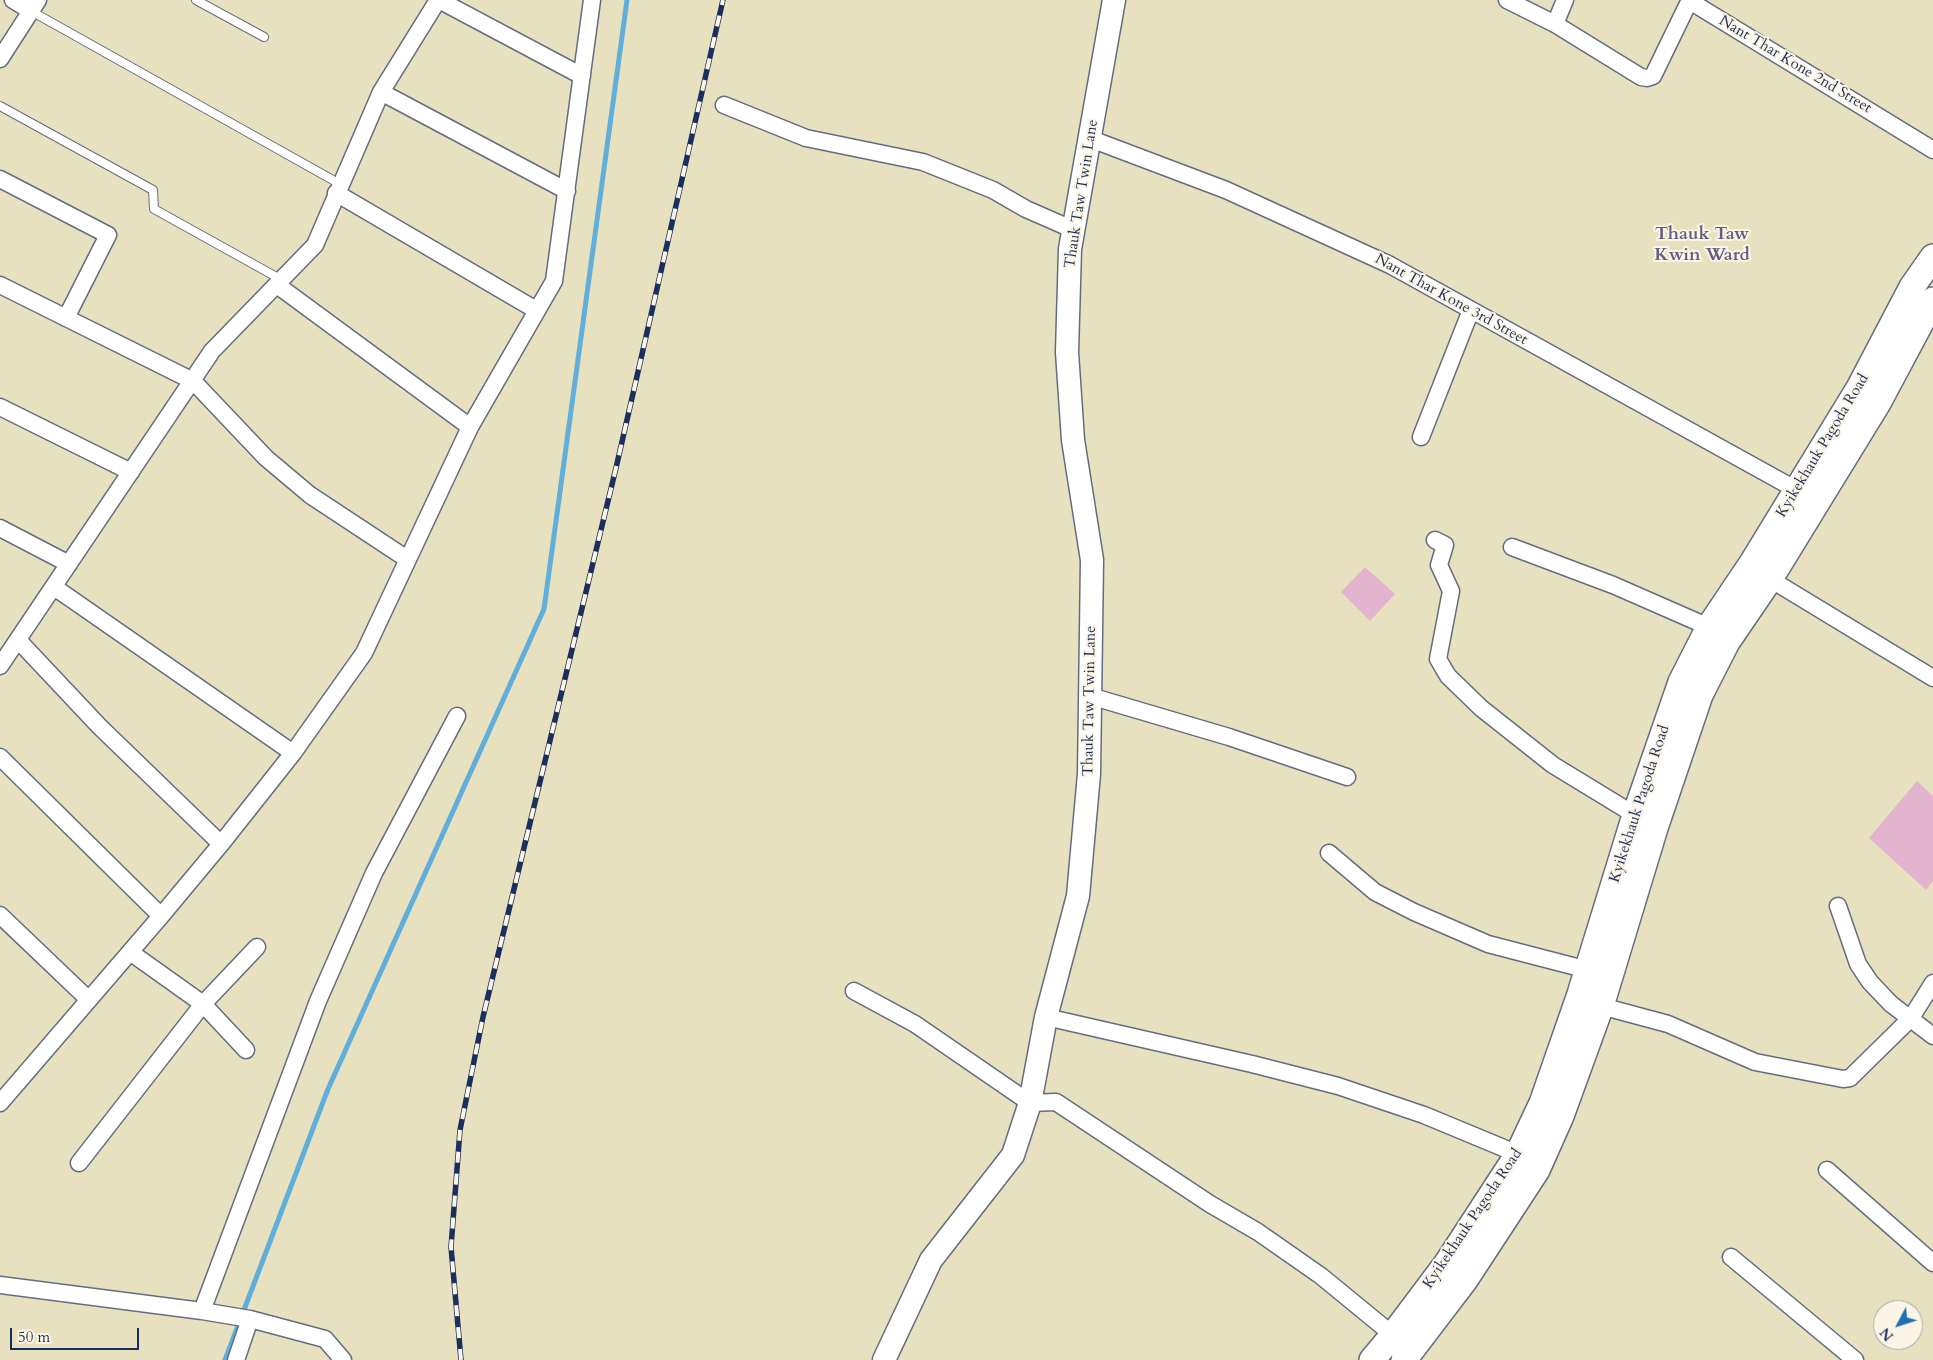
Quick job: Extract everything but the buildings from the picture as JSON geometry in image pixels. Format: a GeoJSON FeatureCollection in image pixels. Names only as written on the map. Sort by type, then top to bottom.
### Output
{"type":"FeatureCollection","features":[{"type":"Feature","properties":{"kind":"main road","name":"Kyikekhauk Pagoda Road"},"geometry":{"type":"LineString","coordinates":[[1404,1360],[1465,1280],[1537,1170],[1561,1116],[1600,1006],[1655,828],[1700,695],[1727,642],[1770,579],[1807,496],[1859,388],[1912,287],[1933,257]]}},
{"type":"Feature","properties":{"kind":"main road","name":"Kyikekhauk Pagoda Road"},"geometry":{"type":"LineString","coordinates":[[1372,1360],[1447,1263],[1518,1154],[1542,1103],[1588,970],[1635,815],[1681,682],[1709,627],[1752,563],[1807,496],[1878,403],[1933,300]]}},
{"type":"Feature","properties":{"kind":"street"},"geometry":{"type":"LineString","coordinates":[[0,59],[34,5],[13,0]]}},
{"type":"Feature","properties":{"kind":"street"},"geometry":{"type":"LineString","coordinates":[[0,1103],[221,844],[293,753],[364,653],[470,427],[554,280],[592,0]]}},
{"type":"Feature","properties":{"kind":"street","name":"Thauk Taw Twin Lane"},"geometry":{"type":"LineString","coordinates":[[884,1360],[931,1260],[1013,1155],[1030,1103],[1046,1017],[1078,896],[1089,774],[1092,560],[1073,440],[1067,352],[1070,249],[1091,139],[1114,0]]}},
{"type":"Feature","properties":{"kind":"street","name":"Nant Thar Kone 2nd Street"},"geometry":{"type":"LineString","coordinates":[[1507,0],[1555,24],[1641,77],[1647,78],[1653,76],[1688,4],[1693,3],[1933,150]]}},
{"type":"Feature","properties":{"kind":"street"},"geometry":{"type":"LineString","coordinates":[[1555,24],[1565,0]]}},
{"type":"Feature","properties":{"kind":"street"},"geometry":{"type":"LineString","coordinates":[[3,657],[18,640],[212,351],[315,244],[381,92],[433,2],[582,76]]}},
{"type":"Feature","properties":{"kind":"street"},"geometry":{"type":"LineString","coordinates":[[381,92],[567,191]]}},
{"type":"Feature","properties":{"kind":"street"},"geometry":{"type":"LineString","coordinates":[[724,105],[806,138],[923,162],[993,190],[1026,209],[1074,230]]}},
{"type":"Feature","properties":{"kind":"street","name":"Nant Thar Kone 3rd Street"},"geometry":{"type":"LineString","coordinates":[[1091,139],[1226,190],[1390,265],[1807,496]]}},
{"type":"Feature","properties":{"kind":"street"},"geometry":{"type":"LineString","coordinates":[[0,180],[108,236],[66,318]]}},
{"type":"Feature","properties":{"kind":"street"},"geometry":{"type":"LineString","coordinates":[[338,189],[536,310]]}},
{"type":"Feature","properties":{"kind":"street"},"geometry":{"type":"LineString","coordinates":[[280,282],[470,427]]}},
{"type":"Feature","properties":{"kind":"street"},"geometry":{"type":"LineString","coordinates":[[0,285],[193,381],[266,458],[310,494],[407,559]]}},
{"type":"Feature","properties":{"kind":"street"},"geometry":{"type":"LineString","coordinates":[[1420,437],[1470,310]]}},
{"type":"Feature","properties":{"kind":"street"},"geometry":{"type":"LineString","coordinates":[[0,407],[131,472]]}},
{"type":"Feature","properties":{"kind":"street"},"geometry":{"type":"LineString","coordinates":[[0,528],[69,564]]}},
{"type":"Feature","properties":{"kind":"street"},"geometry":{"type":"LineString","coordinates":[[1435,540],[1445,545],[1439,565],[1451,591],[1438,659],[1448,676],[1481,708],[1553,765],[1635,815]]}},
{"type":"Feature","properties":{"kind":"street"},"geometry":{"type":"LineString","coordinates":[[1512,546],[1613,585],[1709,627]]}},
{"type":"Feature","properties":{"kind":"street"},"geometry":{"type":"LineString","coordinates":[[1770,579],[1933,678]]}},
{"type":"Feature","properties":{"kind":"street"},"geometry":{"type":"LineString","coordinates":[[54,587],[293,753]]}},
{"type":"Feature","properties":{"kind":"street"},"geometry":{"type":"LineString","coordinates":[[18,640],[99,726],[221,844]]}},
{"type":"Feature","properties":{"kind":"street"},"geometry":{"type":"LineString","coordinates":[[1090,696],[1229,737],[1347,777]]}},
{"type":"Feature","properties":{"kind":"street"},"geometry":{"type":"LineString","coordinates":[[202,1311],[318,1001],[374,873],[457,716]]}},
{"type":"Feature","properties":{"kind":"street"},"geometry":{"type":"LineString","coordinates":[[0,757],[161,916]]}},
{"type":"Feature","properties":{"kind":"street"},"geometry":{"type":"LineString","coordinates":[[1329,852],[1375,892],[1414,912],[1488,944],[1588,970]]}},
{"type":"Feature","properties":{"kind":"street"},"geometry":{"type":"LineString","coordinates":[[1838,906],[1858,964],[1870,982],[1891,1004],[1933,1036]]}},
{"type":"Feature","properties":{"kind":"street"},"geometry":{"type":"LineString","coordinates":[[0,915],[89,1000]]}},
{"type":"Feature","properties":{"kind":"street"},"geometry":{"type":"LineString","coordinates":[[79,1163],[203,1004],[257,947]]}},
{"type":"Feature","properties":{"kind":"street"},"geometry":{"type":"LineString","coordinates":[[130,952],[203,1004],[246,1050]]}},
{"type":"Feature","properties":{"kind":"street"},"geometry":{"type":"LineString","coordinates":[[1600,1006],[1668,1024],[1755,1062],[1843,1079],[1850,1078],[1855,1074],[1911,1018],[1933,982]]}},
{"type":"Feature","properties":{"kind":"street"},"geometry":{"type":"LineString","coordinates":[[854,991],[914,1024],[1030,1103],[1056,1102],[1210,1204],[1258,1232],[1321,1276],[1393,1335]]}},
{"type":"Feature","properties":{"kind":"street"},"geometry":{"type":"LineString","coordinates":[[1046,1017],[1243,1062],[1338,1086],[1424,1115],[1518,1154]]}},
{"type":"Feature","properties":{"kind":"street"},"geometry":{"type":"LineString","coordinates":[[1827,1170],[1933,1263]]}},
{"type":"Feature","properties":{"kind":"street"},"geometry":{"type":"LineString","coordinates":[[1731,1257],[1855,1360]]}},
{"type":"Feature","properties":{"kind":"street"},"geometry":{"type":"LineString","coordinates":[[0,1285],[250,1319],[325,1339],[343,1360]]}},
{"type":"Feature","properties":{"kind":"street"},"geometry":{"type":"LineString","coordinates":[[236,1360],[250,1319]]}},
{"type":"Feature","properties":{"kind":"lane"},"geometry":{"type":"LineString","coordinates":[[196,0],[264,37]]}},
{"type":"Feature","properties":{"kind":"lane"},"geometry":{"type":"LineString","coordinates":[[34,5],[338,189]]}},
{"type":"Feature","properties":{"kind":"lane"},"geometry":{"type":"LineString","coordinates":[[0,106],[153,190],[154,209],[280,282]]}},
{"type":"Feature","properties":{"kind":"waterway"},"geometry":{"type":"LineString","coordinates":[[225,1360],[328,1089],[544,609],[627,0]]}},
{"type":"Feature","properties":{"kind":"railway"},"geometry":{"type":"LineString","coordinates":[[461,1360],[451,1247],[460,1130],[483,1017],[616,468],[723,0]]}},
{"type":"Feature","properties":{"kind":"district","name":"Thauk Taw Kwin Ward"},"geometry":{"type":"Point","coordinates":[1702,245]}}]}
